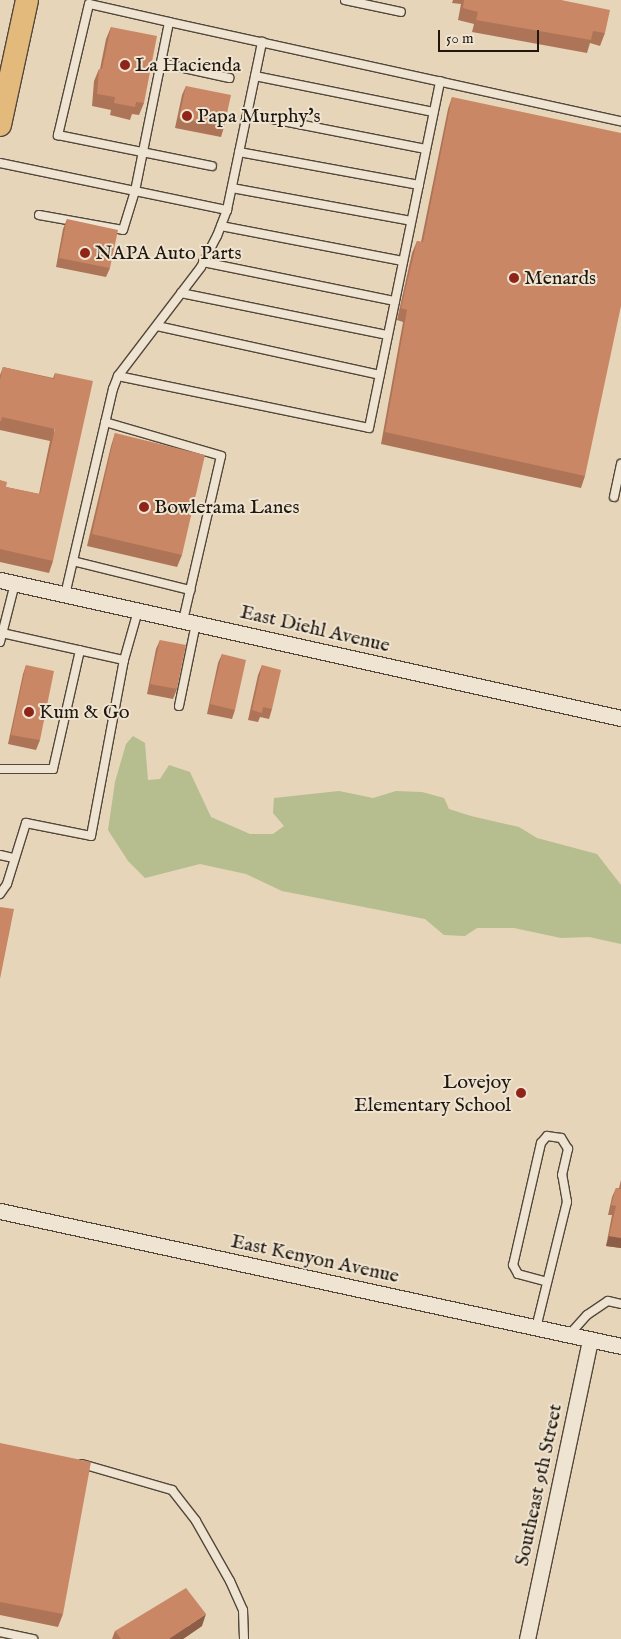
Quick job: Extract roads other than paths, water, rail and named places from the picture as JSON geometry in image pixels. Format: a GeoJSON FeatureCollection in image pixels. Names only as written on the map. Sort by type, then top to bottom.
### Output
{"type":"FeatureCollection","features":[{"type":"Feature","properties":{"kind":"main road"},"geometry":{"type":"LineString","coordinates":[[0,125],[27,0]]}},
{"type":"Feature","properties":{"kind":"street","name":"East Diehl Avenue"},"geometry":{"type":"LineString","coordinates":[[7,582],[621,718]]}},
{"type":"Feature","properties":{"kind":"street","name":"East Kenyon Avenue"},"geometry":{"type":"LineString","coordinates":[[0,1211],[621,1346]]}},
{"type":"Feature","properties":{"kind":"street","name":"Southeast 9th Street"},"geometry":{"type":"LineString","coordinates":[[527,1639],[590,1340]]}},
{"type":"Feature","properties":{"kind":"lane"},"geometry":{"type":"LineString","coordinates":[[345,0],[401,12]]}},
{"type":"Feature","properties":{"kind":"lane"},"geometry":{"type":"LineString","coordinates":[[212,166],[58,135],[89,4],[621,121]]}},
{"type":"Feature","properties":{"kind":"lane"},"geometry":{"type":"LineString","coordinates":[[39,215],[123,230],[135,191],[170,22]]}},
{"type":"Feature","properties":{"kind":"lane"},"geometry":{"type":"LineString","coordinates":[[65,594],[105,422],[118,376],[204,262],[227,210],[262,42]]}},
{"type":"Feature","properties":{"kind":"lane"},"geometry":{"type":"LineString","coordinates":[[161,63],[229,78]]}},
{"type":"Feature","properties":{"kind":"lane"},"geometry":{"type":"LineString","coordinates":[[255,76],[433,112]]}},
{"type":"Feature","properties":{"kind":"lane"},"geometry":{"type":"LineString","coordinates":[[118,376],[369,428],[440,81]]}},
{"type":"Feature","properties":{"kind":"lane"},"geometry":{"type":"LineString","coordinates":[[247,114],[426,149]]}},
{"type":"Feature","properties":{"kind":"lane"},"geometry":{"type":"LineString","coordinates":[[239,152],[418,185]]}},
{"type":"Feature","properties":{"kind":"lane"},"geometry":{"type":"LineString","coordinates":[[0,163],[227,210]]}},
{"type":"Feature","properties":{"kind":"lane"},"geometry":{"type":"LineString","coordinates":[[232,188],[411,222]]}},
{"type":"Feature","properties":{"kind":"lane"},"geometry":{"type":"LineString","coordinates":[[221,226],[403,261]]}},
{"type":"Feature","properties":{"kind":"lane"},"geometry":{"type":"LineString","coordinates":[[204,262],[395,301]]}},
{"type":"Feature","properties":{"kind":"lane"},"geometry":{"type":"LineString","coordinates":[[181,293],[388,335]]}},
{"type":"Feature","properties":{"kind":"lane"},"geometry":{"type":"LineString","coordinates":[[157,326],[380,375]]}},
{"type":"Feature","properties":{"kind":"lane"},"geometry":{"type":"LineString","coordinates":[[105,422],[221,456],[190,590],[189,622],[178,706]]}},
{"type":"Feature","properties":{"kind":"lane"},"geometry":{"type":"LineString","coordinates":[[614,497],[621,464]]}},
{"type":"Feature","properties":{"kind":"lane"},"geometry":{"type":"LineString","coordinates":[[73,562],[190,590]]}},
{"type":"Feature","properties":{"kind":"lane"},"geometry":{"type":"LineString","coordinates":[[0,642],[7,582]]}},
{"type":"Feature","properties":{"kind":"lane"},"geometry":{"type":"LineString","coordinates":[[0,894],[7,884],[13,858],[26,824],[92,836],[124,660],[138,611]]}},
{"type":"Feature","properties":{"kind":"lane"},"geometry":{"type":"LineString","coordinates":[[2,633],[124,660]]}},
{"type":"Feature","properties":{"kind":"lane"},"geometry":{"type":"LineString","coordinates":[[0,768],[53,769],[80,650]]}},
{"type":"Feature","properties":{"kind":"lane"},"geometry":{"type":"LineString","coordinates":[[0,855],[13,858]]}},
{"type":"Feature","properties":{"kind":"lane"},"geometry":{"type":"LineString","coordinates":[[536,1328],[545,1281],[552,1273],[567,1202],[562,1174],[568,1149],[561,1138],[547,1136],[541,1142],[513,1265],[518,1274],[545,1281]]}},
{"type":"Feature","properties":{"kind":"lane"},"geometry":{"type":"LineString","coordinates":[[569,1335],[587,1315],[608,1301],[621,1304]]}},
{"type":"Feature","properties":{"kind":"lane"},"geometry":{"type":"LineString","coordinates":[[74,1462],[172,1490],[196,1521],[230,1581],[243,1610],[244,1639]]}},
{"type":"Feature","properties":{"kind":"lane"},"geometry":{"type":"LineString","coordinates":[[0,1632],[33,1639]]}},
{"type":"Feature","properties":{"kind":"place","name":"La Hacienda"},"geometry":{"type":"Point","coordinates":[125,65]}},
{"type":"Feature","properties":{"kind":"place","name":"Papa Murphy's"},"geometry":{"type":"Point","coordinates":[187,116]}},
{"type":"Feature","properties":{"kind":"place","name":"NAPA Auto Parts"},"geometry":{"type":"Point","coordinates":[85,253]}},
{"type":"Feature","properties":{"kind":"place","name":"Menards"},"geometry":{"type":"Point","coordinates":[514,278]}},
{"type":"Feature","properties":{"kind":"place","name":"Bowlerama Lanes"},"geometry":{"type":"Point","coordinates":[144,507]}},
{"type":"Feature","properties":{"kind":"place","name":"Kum & Go"},"geometry":{"type":"Point","coordinates":[29,712]}},
{"type":"Feature","properties":{"kind":"place","name":"Lovejoy Elementary School"},"geometry":{"type":"Point","coordinates":[521,1093]}}]}
